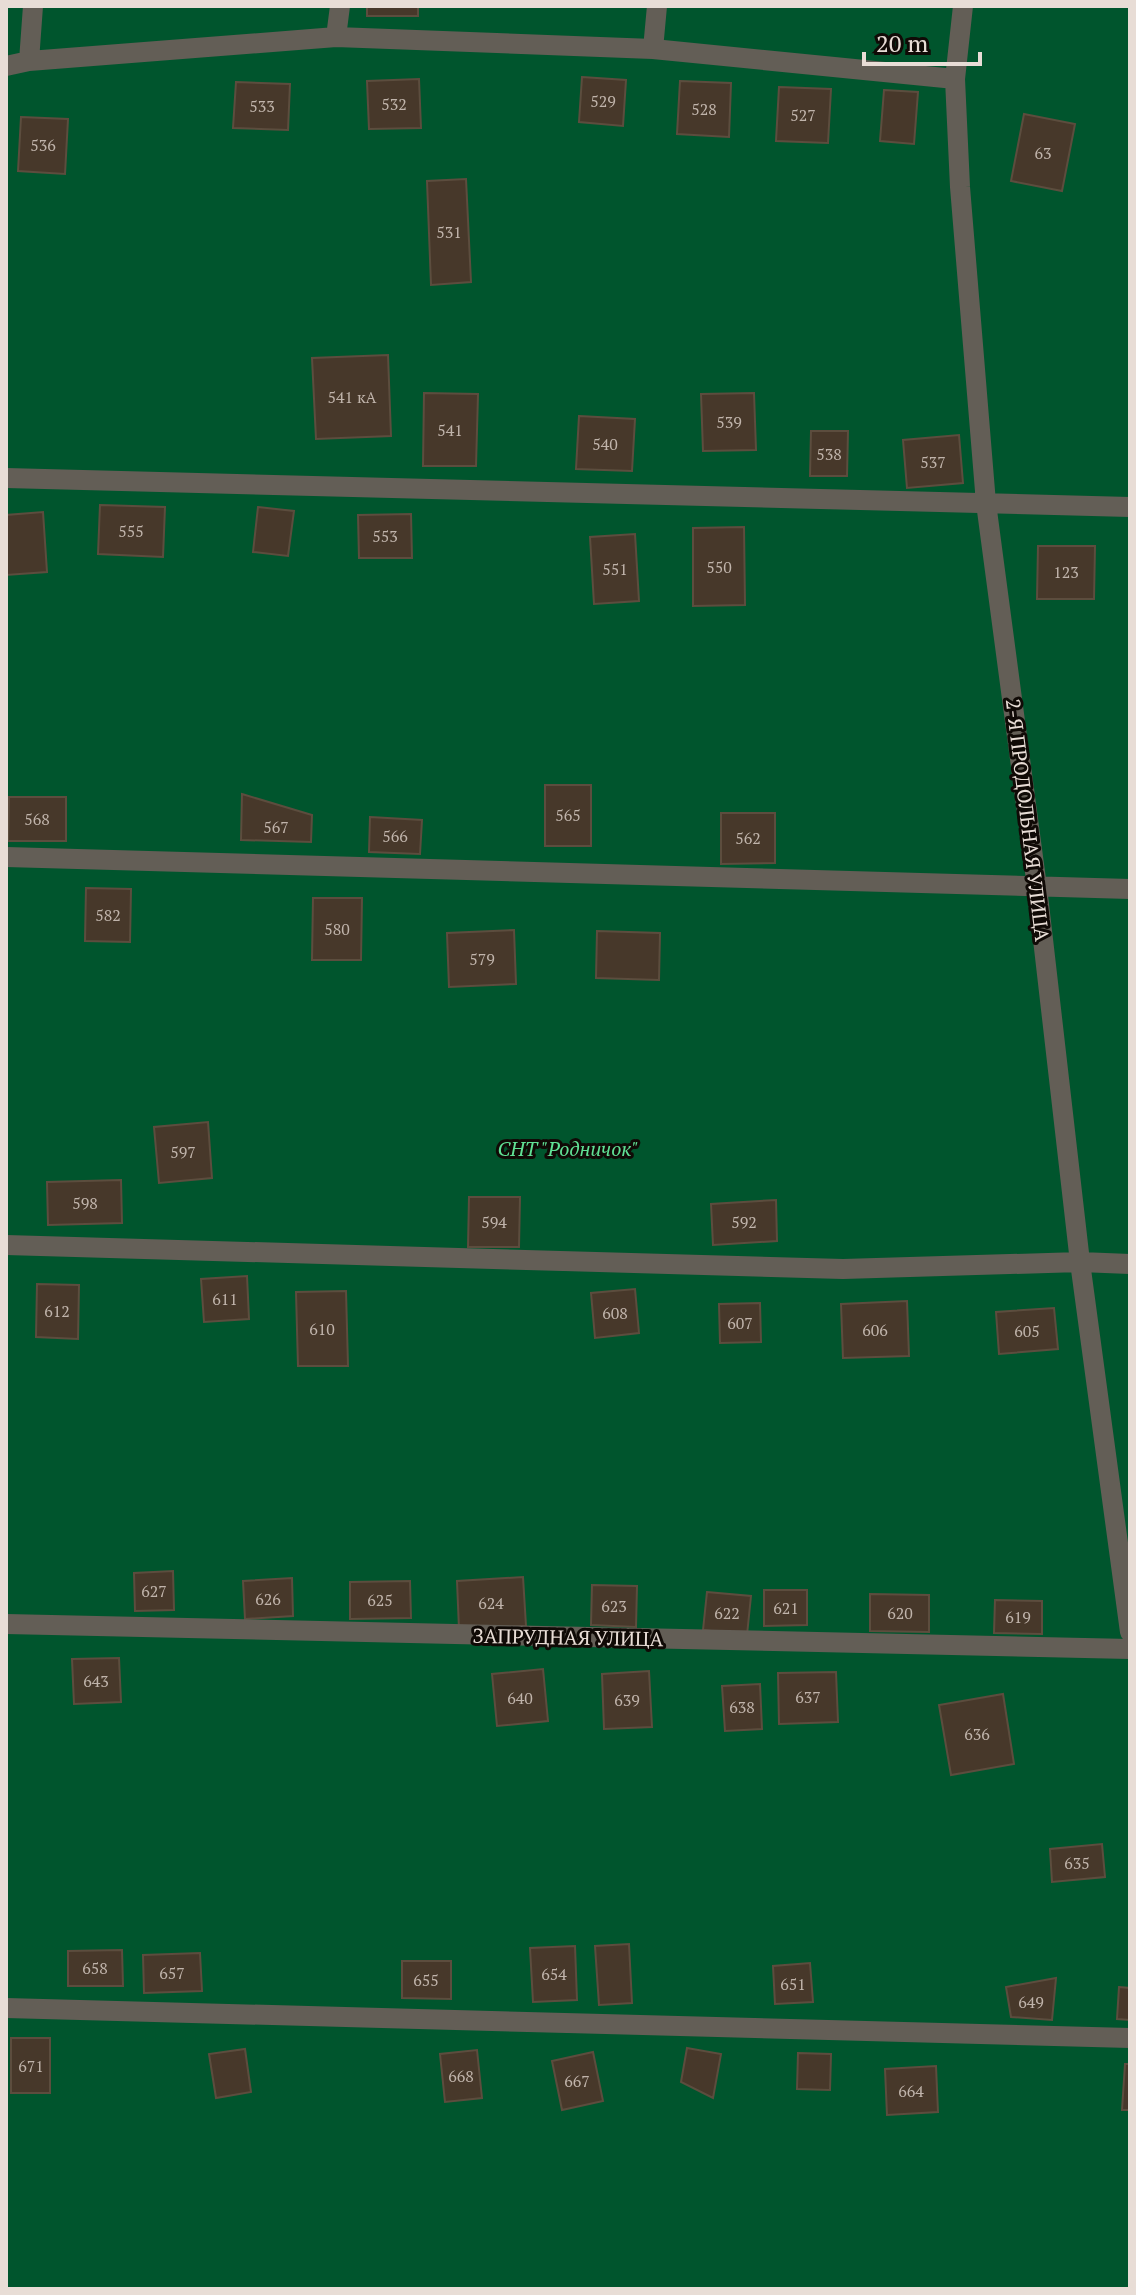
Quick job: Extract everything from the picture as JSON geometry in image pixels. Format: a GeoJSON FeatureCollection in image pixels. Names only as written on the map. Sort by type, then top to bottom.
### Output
{"type":"FeatureCollection","features":[{"type":"Feature","properties":{"kind":"lane"},"geometry":{"type":"LineString","coordinates":[[29,61],[33,6]]}},
{"type":"Feature","properties":{"kind":"lane"},"geometry":{"type":"LineString","coordinates":[[336,37],[340,6]]}},
{"type":"Feature","properties":{"kind":"lane"},"geometry":{"type":"LineString","coordinates":[[653,49],[657,6]]}},
{"type":"Feature","properties":{"kind":"lane","name":"2-Я ПРОДОЛЬНАЯ УЛИЦА"},"geometry":{"type":"LineString","coordinates":[[963,6],[955,79],[960,187],[986,503],[1037,887],[1080,1262],[1130,1632]]}},
{"type":"Feature","properties":{"kind":"lane"},"geometry":{"type":"LineString","coordinates":[[6,66],[29,61],[336,37],[653,49],[955,79]]}},
{"type":"Feature","properties":{"kind":"lane"},"geometry":{"type":"LineString","coordinates":[[6,478],[1130,507]]}},
{"type":"Feature","properties":{"kind":"lane"},"geometry":{"type":"LineString","coordinates":[[6,857],[1130,889]]}},
{"type":"Feature","properties":{"kind":"lane"},"geometry":{"type":"LineString","coordinates":[[6,1245],[843,1269],[1080,1262],[1130,1264]]}},
{"type":"Feature","properties":{"kind":"lane","name":"ЗАПРУДНАЯ УЛИЦА"},"geometry":{"type":"LineString","coordinates":[[6,1624],[1130,1649]]}},
{"type":"Feature","properties":{"kind":"lane"},"geometry":{"type":"LineString","coordinates":[[6,2008],[1130,2038]]}},
{"type":"Feature","properties":{"kind":"green space","name":"СНТ \"Родничок\""},"geometry":{"type":"Polygon","coordinates":[[[6,6],[1130,6],[1130,2289],[6,2289],[6,6]]]}},
{"type":"Feature","properties":{"kind":"building"},"geometry":{"type":"Polygon","coordinates":[[[367,6],[418,6],[418,16],[367,16],[367,6]]]}},
{"type":"Feature","properties":{"kind":"building"},"geometry":{"type":"Polygon","coordinates":[[[582,77],[626,80],[623,126],[579,122],[582,77]]]}},
{"type":"Feature","properties":{"kind":"building"},"geometry":{"type":"Polygon","coordinates":[[[419,79],[421,128],[369,129],[367,81],[419,79]]]}},
{"type":"Feature","properties":{"kind":"building"},"geometry":{"type":"Polygon","coordinates":[[[680,81],[731,83],[729,137],[677,134],[680,81]]]}},
{"type":"Feature","properties":{"kind":"building"},"geometry":{"type":"Polygon","coordinates":[[[236,82],[290,84],[288,130],[233,128],[236,82]]]}},
{"type":"Feature","properties":{"kind":"building"},"geometry":{"type":"Polygon","coordinates":[[[779,87],[831,89],[828,143],[776,141],[779,87]]]}},
{"type":"Feature","properties":{"kind":"building"},"geometry":{"type":"Polygon","coordinates":[[[884,90],[918,92],[914,144],[880,141],[884,90]]]}},
{"type":"Feature","properties":{"kind":"building"},"geometry":{"type":"Polygon","coordinates":[[[1024,114],[1075,124],[1062,191],[1011,181],[1024,114]]]}},
{"type":"Feature","properties":{"kind":"building"},"geometry":{"type":"Polygon","coordinates":[[[21,117],[68,119],[65,174],[18,171],[21,117]]]}},
{"type":"Feature","properties":{"kind":"building"},"geometry":{"type":"Polygon","coordinates":[[[466,179],[471,282],[431,285],[427,181],[466,179]]]}},
{"type":"Feature","properties":{"kind":"building"},"geometry":{"type":"Polygon","coordinates":[[[388,355],[391,436],[316,439],[312,358],[388,355]]]}},
{"type":"Feature","properties":{"kind":"building"},"geometry":{"type":"Polygon","coordinates":[[[424,393],[478,394],[476,466],[423,466],[424,393]]]}},
{"type":"Feature","properties":{"kind":"building"},"geometry":{"type":"Polygon","coordinates":[[[754,393],[756,450],[703,451],[701,394],[754,393]]]}},
{"type":"Feature","properties":{"kind":"building"},"geometry":{"type":"Polygon","coordinates":[[[579,416],[635,419],[632,471],[576,469],[579,416]]]}},
{"type":"Feature","properties":{"kind":"building"},"geometry":{"type":"Polygon","coordinates":[[[811,431],[848,431],[847,476],[810,476],[811,431]]]}},
{"type":"Feature","properties":{"kind":"building"},"geometry":{"type":"Polygon","coordinates":[[[959,435],[963,483],[907,488],[903,440],[959,435]]]}},
{"type":"Feature","properties":{"kind":"building"},"geometry":{"type":"Polygon","coordinates":[[[100,505],[165,507],[163,557],[98,554],[100,505]]]}},
{"type":"Feature","properties":{"kind":"building"},"geometry":{"type":"Polygon","coordinates":[[[258,507],[294,511],[288,556],[253,552],[258,507]]]}},
{"type":"Feature","properties":{"kind":"building"},"geometry":{"type":"Polygon","coordinates":[[[43,512],[47,572],[6,575],[6,515],[43,512]]]}},
{"type":"Feature","properties":{"kind":"building"},"geometry":{"type":"Polygon","coordinates":[[[411,514],[412,558],[359,558],[358,515],[411,514]]]}},
{"type":"Feature","properties":{"kind":"building"},"geometry":{"type":"Polygon","coordinates":[[[744,527],[745,605],[693,606],[693,528],[744,527]]]}},
{"type":"Feature","properties":{"kind":"building"},"geometry":{"type":"Polygon","coordinates":[[[635,534],[639,601],[594,604],[590,537],[635,534]]]}},
{"type":"Feature","properties":{"kind":"building"},"geometry":{"type":"Polygon","coordinates":[[[1038,546],[1095,546],[1094,599],[1037,599],[1038,546]]]}},
{"type":"Feature","properties":{"kind":"building"},"geometry":{"type":"Polygon","coordinates":[[[545,785],[591,785],[591,846],[545,846],[545,785]]]}},
{"type":"Feature","properties":{"kind":"building"},"geometry":{"type":"Polygon","coordinates":[[[242,794],[312,815],[311,842],[241,840],[242,794]]]}},
{"type":"Feature","properties":{"kind":"building"},"geometry":{"type":"Polygon","coordinates":[[[9,797],[66,797],[66,841],[8,841],[9,797]]]}},
{"type":"Feature","properties":{"kind":"building"},"geometry":{"type":"Polygon","coordinates":[[[721,813],[775,813],[775,863],[721,864],[721,813]]]}},
{"type":"Feature","properties":{"kind":"building"},"geometry":{"type":"Polygon","coordinates":[[[370,817],[422,820],[420,854],[369,852],[370,817]]]}},
{"type":"Feature","properties":{"kind":"building"},"geometry":{"type":"Polygon","coordinates":[[[86,888],[131,889],[130,942],[85,941],[86,888]]]}},
{"type":"Feature","properties":{"kind":"building"},"geometry":{"type":"Polygon","coordinates":[[[313,898],[362,898],[361,960],[312,960],[313,898]]]}},
{"type":"Feature","properties":{"kind":"building"},"geometry":{"type":"Polygon","coordinates":[[[514,930],[516,984],[449,987],[447,933],[514,930]]]}},
{"type":"Feature","properties":{"kind":"building"},"geometry":{"type":"Polygon","coordinates":[[[597,931],[660,933],[659,980],[596,978],[597,931]]]}},
{"type":"Feature","properties":{"kind":"building"},"geometry":{"type":"Polygon","coordinates":[[[208,1122],[212,1178],[159,1183],[154,1127],[208,1122]]]}},
{"type":"Feature","properties":{"kind":"building"},"geometry":{"type":"Polygon","coordinates":[[[121,1180],[122,1223],[48,1225],[47,1182],[121,1180]]]}},
{"type":"Feature","properties":{"kind":"building"},"geometry":{"type":"Polygon","coordinates":[[[469,1197],[520,1197],[519,1247],[468,1247],[469,1197]]]}},
{"type":"Feature","properties":{"kind":"building"},"geometry":{"type":"Polygon","coordinates":[[[776,1200],[777,1241],[713,1245],[711,1204],[776,1200]]]}},
{"type":"Feature","properties":{"kind":"building"},"geometry":{"type":"Polygon","coordinates":[[[247,1276],[249,1319],[204,1322],[201,1279],[247,1276]]]}},
{"type":"Feature","properties":{"kind":"building"},"geometry":{"type":"Polygon","coordinates":[[[37,1284],[79,1285],[78,1339],[36,1337],[37,1284]]]}},
{"type":"Feature","properties":{"kind":"building"},"geometry":{"type":"Polygon","coordinates":[[[635,1289],[639,1333],[595,1338],[591,1293],[635,1289]]]}},
{"type":"Feature","properties":{"kind":"building"},"geometry":{"type":"Polygon","coordinates":[[[346,1291],[348,1366],[298,1366],[296,1292],[346,1291]]]}},
{"type":"Feature","properties":{"kind":"building"},"geometry":{"type":"Polygon","coordinates":[[[907,1301],[909,1356],[843,1358],[841,1304],[907,1301]]]}},
{"type":"Feature","properties":{"kind":"building"},"geometry":{"type":"Polygon","coordinates":[[[760,1303],[761,1342],[720,1343],[719,1304],[760,1303]]]}},
{"type":"Feature","properties":{"kind":"building"},"geometry":{"type":"Polygon","coordinates":[[[1054,1308],[1058,1349],[999,1354],[996,1312],[1054,1308]]]}},
{"type":"Feature","properties":{"kind":"building"},"geometry":{"type":"Polygon","coordinates":[[[173,1571],[174,1610],[135,1611],[134,1573],[173,1571]]]}},
{"type":"Feature","properties":{"kind":"building"},"geometry":{"type":"Polygon","coordinates":[[[523,1577],[526,1626],[459,1629],[457,1581],[523,1577]]]}},
{"type":"Feature","properties":{"kind":"building"},"geometry":{"type":"Polygon","coordinates":[[[292,1578],[293,1616],[245,1619],[243,1581],[292,1578]]]}},
{"type":"Feature","properties":{"kind":"building"},"geometry":{"type":"Polygon","coordinates":[[[410,1581],[411,1618],[350,1619],[350,1582],[410,1581]]]}},
{"type":"Feature","properties":{"kind":"building"},"geometry":{"type":"Polygon","coordinates":[[[592,1585],[637,1586],[636,1627],[591,1625],[592,1585]]]}},
{"type":"Feature","properties":{"kind":"building"},"geometry":{"type":"Polygon","coordinates":[[[764,1590],[807,1590],[807,1625],[764,1626],[764,1590]]]}},
{"type":"Feature","properties":{"kind":"building"},"geometry":{"type":"Polygon","coordinates":[[[707,1592],[751,1596],[747,1635],[703,1630],[707,1592]]]}},
{"type":"Feature","properties":{"kind":"building"},"geometry":{"type":"Polygon","coordinates":[[[870,1594],[929,1595],[929,1632],[870,1631],[870,1594]]]}},
{"type":"Feature","properties":{"kind":"building"},"geometry":{"type":"Polygon","coordinates":[[[995,1600],[1042,1601],[1042,1634],[994,1633],[995,1600]]]}},
{"type":"Feature","properties":{"kind":"building"},"geometry":{"type":"Polygon","coordinates":[[[119,1658],[121,1702],[74,1704],[72,1659],[119,1658]]]}},
{"type":"Feature","properties":{"kind":"building"},"geometry":{"type":"Polygon","coordinates":[[[543,1669],[548,1721],[497,1726],[492,1674],[543,1669]]]}},
{"type":"Feature","properties":{"kind":"building"},"geometry":{"type":"Polygon","coordinates":[[[649,1671],[652,1727],[604,1729],[602,1674],[649,1671]]]}},
{"type":"Feature","properties":{"kind":"building"},"geometry":{"type":"Polygon","coordinates":[[[836,1672],[838,1722],[779,1724],[778,1673],[836,1672]]]}},
{"type":"Feature","properties":{"kind":"building"},"geometry":{"type":"Polygon","coordinates":[[[760,1684],[762,1729],[725,1731],[722,1686],[760,1684]]]}},
{"type":"Feature","properties":{"kind":"building"},"geometry":{"type":"Polygon","coordinates":[[[1003,1694],[1014,1764],[951,1775],[939,1705],[1003,1694]]]}},
{"type":"Feature","properties":{"kind":"building"},"geometry":{"type":"Polygon","coordinates":[[[1102,1844],[1105,1877],[1052,1882],[1050,1849],[1102,1844]]]}},
{"type":"Feature","properties":{"kind":"building"},"geometry":{"type":"Polygon","coordinates":[[[629,1944],[632,2003],[599,2005],[595,1946],[629,1944]]]}},
{"type":"Feature","properties":{"kind":"building"},"geometry":{"type":"Polygon","coordinates":[[[575,1946],[577,2000],[533,2002],[530,1948],[575,1946]]]}},
{"type":"Feature","properties":{"kind":"building"},"geometry":{"type":"Polygon","coordinates":[[[122,1950],[123,1986],[68,1986],[68,1951],[122,1950]]]}},
{"type":"Feature","properties":{"kind":"building"},"geometry":{"type":"Polygon","coordinates":[[[200,1953],[202,1991],[144,1993],[143,1955],[200,1953]]]}},
{"type":"Feature","properties":{"kind":"building"},"geometry":{"type":"Polygon","coordinates":[[[402,1961],[451,1961],[451,1999],[402,1998],[402,1961]]]}},
{"type":"Feature","properties":{"kind":"building"},"geometry":{"type":"Polygon","coordinates":[[[810,1963],[813,2002],[775,2004],[773,1966],[810,1963]]]}},
{"type":"Feature","properties":{"kind":"building"},"geometry":{"type":"Polygon","coordinates":[[[1056,1978],[1052,2020],[1011,2017],[1006,1987],[1056,1978]]]}},
{"type":"Feature","properties":{"kind":"building"},"geometry":{"type":"Polygon","coordinates":[[[1119,1987],[1130,1988],[1130,2020],[1117,2019],[1119,1987]]]}},
{"type":"Feature","properties":{"kind":"building"},"geometry":{"type":"Polygon","coordinates":[[[11,2038],[50,2038],[50,2093],[11,2093],[11,2038]]]}},
{"type":"Feature","properties":{"kind":"building"},"geometry":{"type":"Polygon","coordinates":[[[687,2048],[721,2054],[713,2098],[681,2082],[687,2048]]]}},
{"type":"Feature","properties":{"kind":"building"},"geometry":{"type":"Polygon","coordinates":[[[245,2049],[251,2092],[216,2098],[209,2054],[245,2049]]]}},
{"type":"Feature","properties":{"kind":"building"},"geometry":{"type":"Polygon","coordinates":[[[477,2050],[482,2098],[445,2102],[440,2054],[477,2050]]]}},
{"type":"Feature","properties":{"kind":"building"},"geometry":{"type":"Polygon","coordinates":[[[593,2052],[603,2101],[562,2110],[552,2061],[593,2052]]]}},
{"type":"Feature","properties":{"kind":"building"},"geometry":{"type":"Polygon","coordinates":[[[798,2053],[831,2054],[830,2090],[797,2089],[798,2053]]]}},
{"type":"Feature","properties":{"kind":"building"},"geometry":{"type":"Polygon","coordinates":[[[1125,2064],[1130,2064],[1130,2110],[1122,2110],[1125,2064]]]}},
{"type":"Feature","properties":{"kind":"building"},"geometry":{"type":"Polygon","coordinates":[[[936,2066],[938,2112],[887,2115],[885,2069],[936,2066]]]}}]}
